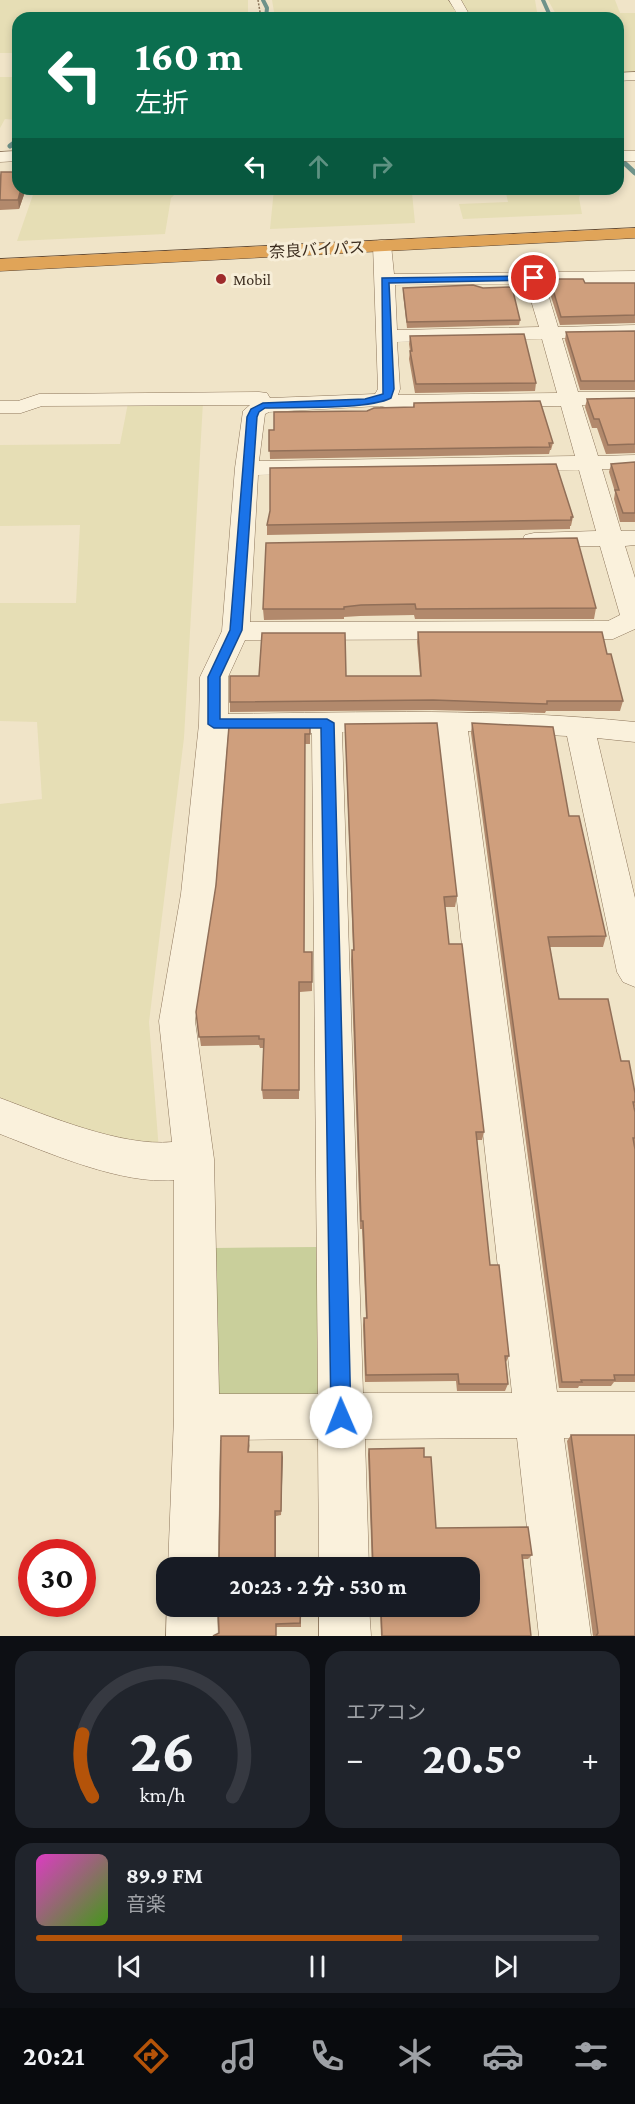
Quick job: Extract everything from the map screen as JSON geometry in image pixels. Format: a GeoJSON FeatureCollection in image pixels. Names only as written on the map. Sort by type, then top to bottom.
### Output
{"type":"FeatureCollection","features":[{"type":"Feature","properties":{"kind":"highway","name":"奈良バイパス"},"geometry":{"type":"LineString","coordinates":[[0,253],[635,223]]}},
{"type":"Feature","properties":{"kind":"highway","name":"奈良バイパス"},"geometry":{"type":"LineString","coordinates":[[0,265],[635,233]]}},
{"type":"Feature","properties":{"kind":"street"},"geometry":{"type":"LineString","coordinates":[[380,400],[387,396],[389,389],[382,245]]}},
{"type":"Feature","properties":{"kind":"street"},"geometry":{"type":"LineString","coordinates":[[385,280],[635,277]]}},
{"type":"Feature","properties":{"kind":"street"},"geometry":{"type":"LineString","coordinates":[[236,630],[613,630],[634,618],[624,538],[590,463],[534,278]]}},
{"type":"Feature","properties":{"kind":"street"},"geometry":{"type":"LineString","coordinates":[[387,336],[635,332]]}},
{"type":"Feature","properties":{"kind":"street"},"geometry":{"type":"LineString","coordinates":[[0,407],[21,407],[39,400],[259,398],[263,406]]}},
{"type":"Feature","properties":{"kind":"street"},"geometry":{"type":"LineString","coordinates":[[193,1557],[197,1417],[194,1160],[177,1021],[198,894],[214,724],[214,677],[236,630],[253,545],[247,468],[254,411],[263,406],[380,400],[391,402],[635,398]]}},
{"type":"Feature","properties":{"kind":"street"},"geometry":{"type":"LineString","coordinates":[[247,468],[635,462]]}},
{"type":"Feature","properties":{"kind":"street"},"geometry":{"type":"LineString","coordinates":[[516,540],[624,538]]}},
{"type":"Feature","properties":{"kind":"street"},"geometry":{"type":"LineString","coordinates":[[327,723],[344,1557]]}},
{"type":"Feature","properties":{"kind":"street"},"geometry":{"type":"LineString","coordinates":[[452,723],[565,1636]]}},
{"type":"Feature","properties":{"kind":"street"},"geometry":{"type":"LineString","coordinates":[[214,724],[579,725],[635,732]]}},
{"type":"Feature","properties":{"kind":"street"},"geometry":{"type":"LineString","coordinates":[[579,725],[635,972]]}},
{"type":"Feature","properties":{"kind":"street"},"geometry":{"type":"LineString","coordinates":[[0,1116],[73,1144],[154,1163],[194,1160]]}},
{"type":"Feature","properties":{"kind":"street"},"geometry":{"type":"LineString","coordinates":[[197,1417],[635,1415]]}},
{"type":"Feature","properties":{"kind":"street"},"geometry":{"type":"LineString","coordinates":[[192,1617],[192,1636]]}},
{"type":"Feature","properties":{"kind":"street"},"geometry":{"type":"LineString","coordinates":[[344,1617],[345,1636]]}},
{"type":"Feature","properties":{"kind":"shaded area"},"geometry":{"type":"Polygon","coordinates":[[[0,0],[248,0],[248,12],[12,12],[12,53],[0,53],[0,0]]]}},
{"type":"Feature","properties":{"kind":"shaded area"},"geometry":{"type":"Polygon","coordinates":[[[272,0],[535,0],[537,12],[274,12],[272,0]]]}},
{"type":"Feature","properties":{"kind":"shaded area"},"geometry":{"type":"Polygon","coordinates":[[[548,0],[615,0],[620,12],[555,12],[548,0]]]}},
{"type":"Feature","properties":{"kind":"shaded area"},"geometry":{"type":"Polygon","coordinates":[[[624,13],[635,13],[635,73],[624,74],[624,13]]]}},
{"type":"Feature","properties":{"kind":"shaded area"},"geometry":{"type":"Polygon","coordinates":[[[0,77],[12,77],[12,120],[5,119],[0,128],[0,77]]]}},
{"type":"Feature","properties":{"kind":"shaded area"},"geometry":{"type":"Polygon","coordinates":[[[33,195],[174,195],[171,198],[165,234],[17,241],[33,195]]]}},
{"type":"Feature","properties":{"kind":"shaded area"},"geometry":{"type":"Polygon","coordinates":[[[273,195],[412,195],[415,223],[270,229],[273,195]]]}},
{"type":"Feature","properties":{"kind":"shaded area"},"geometry":{"type":"Polygon","coordinates":[[[506,195],[580,195],[582,214],[463,219],[459,204],[508,202],[506,195]]]}},
{"type":"Feature","properties":{"kind":"shaded area"},"geometry":{"type":"Polygon","coordinates":[[[203,402],[184,738],[149,1022],[159,1151],[0,1105],[0,804],[42,799],[37,722],[0,721],[0,603],[76,603],[80,525],[0,526],[0,445],[120,444],[128,403],[203,402]]]}},
{"type":"Feature","properties":{"kind":"green space"},"geometry":{"type":"Polygon","coordinates":[[[317,1247],[319,1391],[306,1405],[224,1403],[211,1388],[215,1248],[317,1247]]]}},
{"type":"Feature","properties":{"kind":"building"},"geometry":{"type":"Polygon","coordinates":[[[1,172],[12,172],[12,195],[19,195],[18,200],[0,200],[1,172]]]}},
{"type":"Feature","properties":{"kind":"building"},"geometry":{"type":"Polygon","coordinates":[[[550,279],[583,279],[585,283],[635,283],[635,315],[561,317],[550,279]]]}},
{"type":"Feature","properties":{"kind":"building"},"geometry":{"type":"Polygon","coordinates":[[[473,285],[483,288],[512,287],[520,320],[407,322],[403,288],[473,285]]]}},
{"type":"Feature","properties":{"kind":"building"},"geometry":{"type":"Polygon","coordinates":[[[635,331],[635,381],[581,381],[566,332],[635,331]]]}},
{"type":"Feature","properties":{"kind":"building"},"geometry":{"type":"Polygon","coordinates":[[[524,334],[536,383],[416,384],[410,351],[412,351],[410,336],[524,334]]]}},
{"type":"Feature","properties":{"kind":"building"},"geometry":{"type":"Polygon","coordinates":[[[635,398],[635,444],[608,445],[599,419],[594,419],[587,399],[635,398]]]}},
{"type":"Feature","properties":{"kind":"building"},"geometry":{"type":"Polygon","coordinates":[[[540,401],[553,443],[549,443],[550,447],[269,451],[269,430],[274,430],[274,412],[367,411],[374,408],[414,407],[414,403],[540,401]]]}},
{"type":"Feature","properties":{"kind":"building"},"geometry":{"type":"Polygon","coordinates":[[[635,462],[635,513],[623,513],[615,490],[619,490],[611,464],[635,462]]]}},
{"type":"Feature","properties":{"kind":"building"},"geometry":{"type":"Polygon","coordinates":[[[556,464],[573,517],[571,520],[267,525],[270,511],[270,468],[556,464]]]}},
{"type":"Feature","properties":{"kind":"building"},"geometry":{"type":"Polygon","coordinates":[[[577,538],[596,608],[416,609],[415,604],[361,605],[344,607],[344,609],[263,609],[266,543],[577,538]]]}},
{"type":"Feature","properties":{"kind":"building"},"geometry":{"type":"Polygon","coordinates":[[[418,632],[602,632],[607,654],[611,654],[623,701],[547,701],[547,704],[433,700],[230,702],[230,676],[259,676],[262,633],[345,633],[346,676],[421,676],[418,632]]]}},
{"type":"Feature","properties":{"kind":"building"},"geometry":{"type":"Polygon","coordinates":[[[437,723],[457,896],[444,897],[449,944],[462,944],[484,1132],[476,1132],[490,1265],[499,1265],[509,1356],[505,1356],[508,1384],[459,1384],[458,1374],[366,1375],[364,1318],[367,1318],[363,1221],[361,1221],[345,724],[437,723]]]}},
{"type":"Feature","properties":{"kind":"building"},"geometry":{"type":"Polygon","coordinates":[[[472,723],[553,727],[569,816],[579,816],[606,936],[548,937],[559,999],[608,999],[621,1061],[629,1061],[635,1093],[635,1102],[633,1102],[635,1138],[633,1138],[635,1149],[635,1375],[614,1375],[615,1380],[562,1382],[472,723]]]}},
{"type":"Feature","properties":{"kind":"building"},"geometry":{"type":"Polygon","coordinates":[[[310,725],[310,734],[305,734],[304,952],[312,952],[312,982],[299,982],[299,1090],[262,1090],[264,1039],[259,1039],[259,1036],[199,1037],[196,1012],[216,885],[229,726],[310,725]]]}},
{"type":"Feature","properties":{"kind":"building"},"geometry":{"type":"Polygon","coordinates":[[[571,1435],[635,1435],[635,1636],[596,1636],[598,1633],[571,1435]]]}},
{"type":"Feature","properties":{"kind":"building"},"geometry":{"type":"Polygon","coordinates":[[[221,1436],[249,1436],[248,1452],[282,1452],[281,1511],[275,1511],[275,1557],[219,1557],[221,1436]]]}},
{"type":"Feature","properties":{"kind":"building"},"geometry":{"type":"Polygon","coordinates":[[[424,1448],[424,1457],[431,1457],[436,1528],[528,1527],[532,1555],[522,1555],[531,1636],[382,1636],[381,1617],[480,1617],[480,1557],[373,1557],[369,1449],[424,1448]]]}},
{"type":"Feature","properties":{"kind":"building"},"geometry":{"type":"Polygon","coordinates":[[[218,1617],[300,1617],[300,1623],[276,1624],[276,1636],[213,1636],[219,1633],[218,1617]]]}},
{"type":"Feature","properties":{"kind":"waterway"},"geometry":{"type":"LineString","coordinates":[[263,0],[267,12]]}},
{"type":"Feature","properties":{"kind":"waterway"},"geometry":{"type":"LineString","coordinates":[[543,0],[548,12]]}},
{"type":"Feature","properties":{"kind":"waterway"},"geometry":{"type":"LineString","coordinates":[[624,163],[635,173]]}},
{"type":"Feature","properties":{"kind":"place","name":"Mobil"},"geometry":{"type":"Point","coordinates":[221,279]}},
{"type":"Feature","properties":{"kind":"route"},"geometry":{"type":"LineString","coordinates":[[341,1417],[327,723],[214,724],[214,677],[236,630],[252,417],[254,411],[263,406],[365,402],[380,400],[387,396],[389,389],[385,280],[534,278]]}}]}
